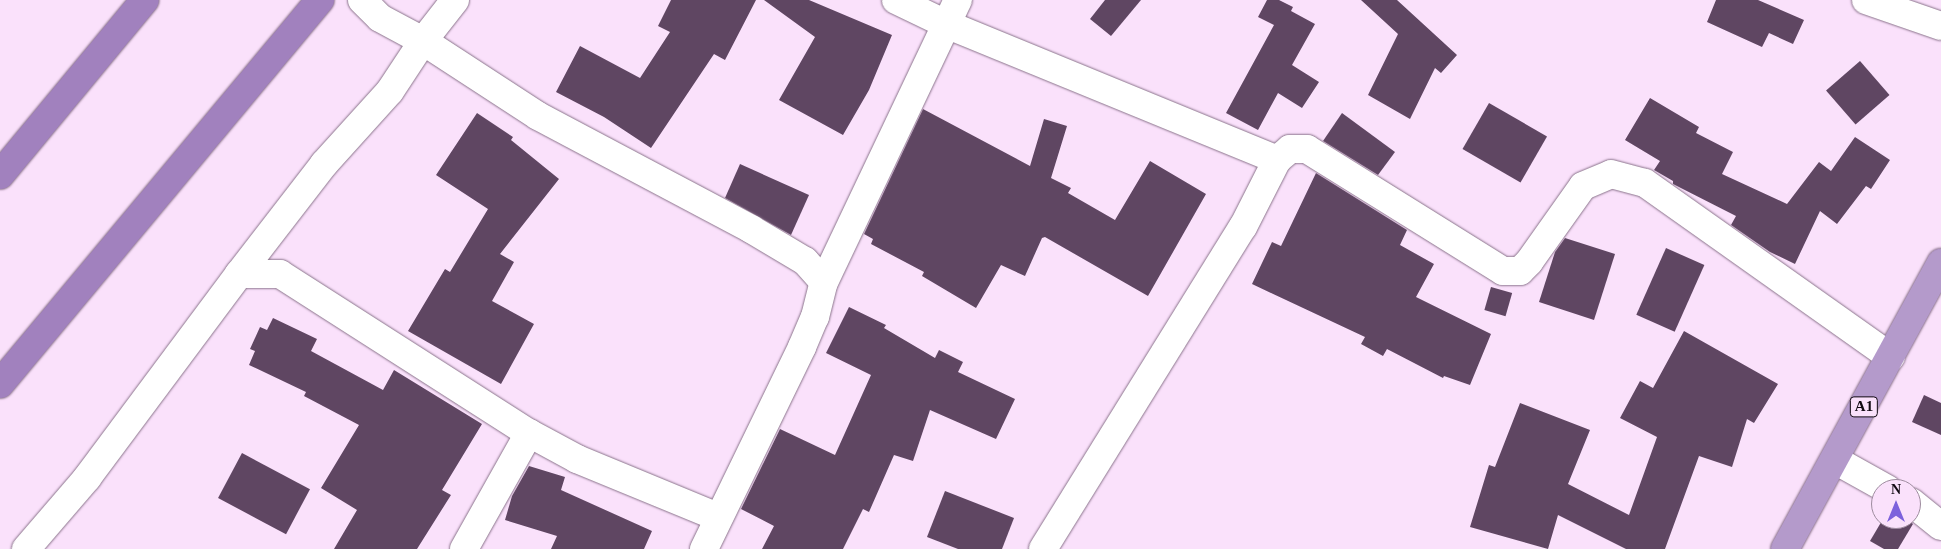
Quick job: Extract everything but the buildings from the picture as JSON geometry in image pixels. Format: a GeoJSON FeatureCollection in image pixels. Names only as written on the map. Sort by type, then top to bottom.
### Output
{"type":"FeatureCollection","features":[{"type":"Feature","properties":{"kind":"highway"},"geometry":{"type":"LineString","coordinates":[[0,175],[144,0]]}},
{"type":"Feature","properties":{"kind":"highway"},"geometry":{"type":"LineString","coordinates":[[0,384],[320,0]]}},
{"type":"Feature","properties":{"kind":"highway","name":"A1"},"geometry":{"type":"LineString","coordinates":[[1785,549],[1941,263]]}},
{"type":"Feature","properties":{"kind":"street"},"geometry":{"type":"LineString","coordinates":[[362,0],[380,18],[422,42],[538,116],[751,229],[805,261],[824,282]]}},
{"type":"Feature","properties":{"kind":"street"},"geometry":{"type":"LineString","coordinates":[[26,549],[87,478],[238,274],[324,164],[390,91],[422,42],[455,0]]}},
{"type":"Feature","properties":{"kind":"street"},"geometry":{"type":"LineString","coordinates":[[896,0],[946,24],[1277,160]]}},
{"type":"Feature","properties":{"kind":"street"},"geometry":{"type":"LineString","coordinates":[[704,549],[802,347],[815,317],[824,282],[958,0]]}},
{"type":"Feature","properties":{"kind":"street"},"geometry":{"type":"LineString","coordinates":[[1866,0],[1941,26]]}},
{"type":"Feature","properties":{"kind":"street"},"geometry":{"type":"LineString","coordinates":[[1043,549],[1243,227],[1277,160],[1290,149],[1307,149],[1503,271],[1520,271],[1529,262],[1583,186],[1611,174],[1645,183],[1891,357]]}},
{"type":"Feature","properties":{"kind":"street"},"geometry":{"type":"LineString","coordinates":[[269,234],[280,274]]}},
{"type":"Feature","properties":{"kind":"street"},"geometry":{"type":"LineString","coordinates":[[238,274],[280,274],[529,433],[577,459],[718,517]]}},
{"type":"Feature","properties":{"kind":"street"},"geometry":{"type":"LineString","coordinates":[[464,549],[529,433]]}},
{"type":"Feature","properties":{"kind":"street"},"geometry":{"type":"LineString","coordinates":[[1835,460],[1871,480]]}},
{"type":"Feature","properties":{"kind":"street"},"geometry":{"type":"LineString","coordinates":[[1921,510],[1941,526]]}}]}
